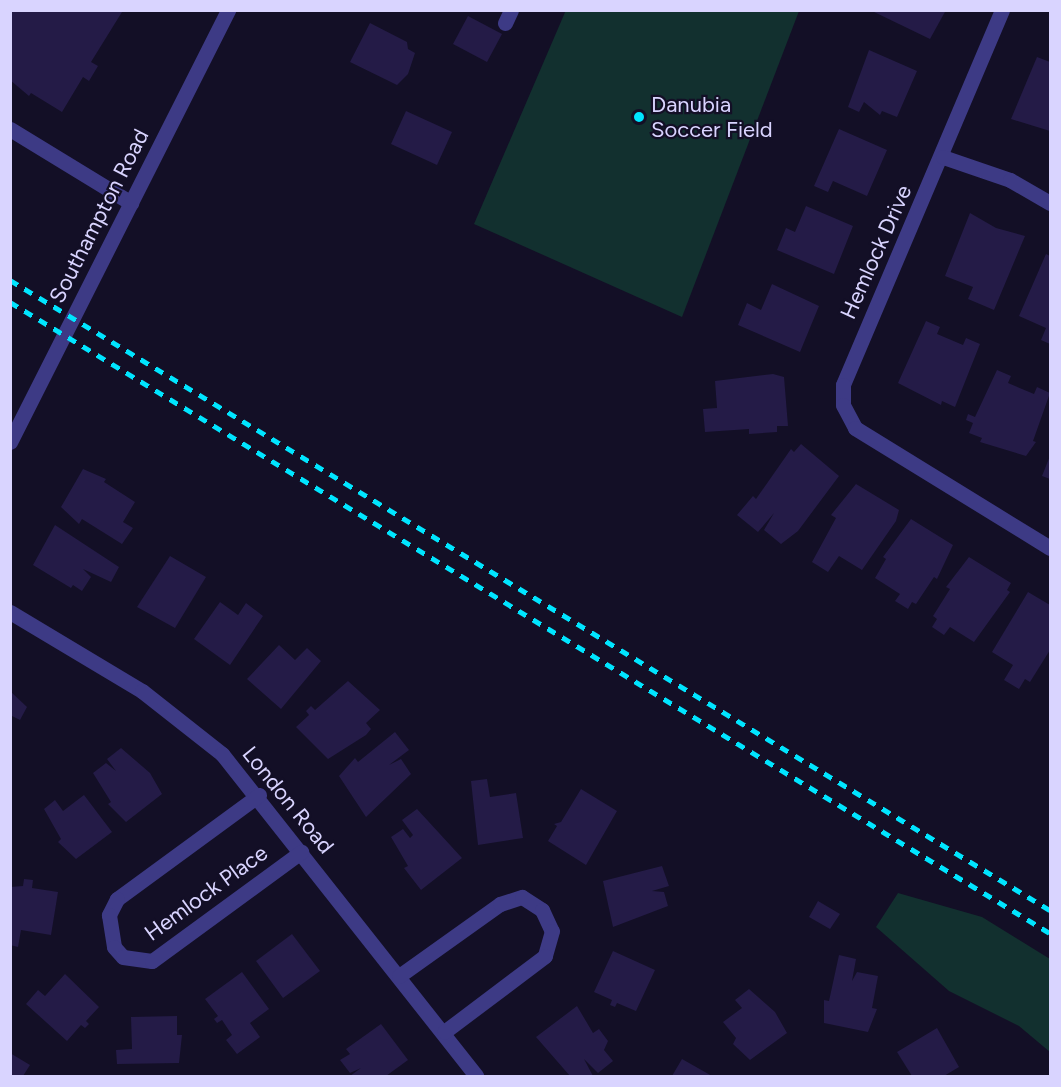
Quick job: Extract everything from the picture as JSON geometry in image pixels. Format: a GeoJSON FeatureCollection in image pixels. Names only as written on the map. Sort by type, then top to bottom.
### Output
{"type":"FeatureCollection","features":[{"type":"Feature","properties":{"kind":"street","name":"Southampton Road"},"geometry":{"type":"LineString","coordinates":[[10,442],[228,10]]}},
{"type":"Feature","properties":{"kind":"street","name":"Hemlock Drive"},"geometry":{"type":"LineString","coordinates":[[1002,10],[943,157],[843,385],[843,405],[855,428],[1050,548]]}},
{"type":"Feature","properties":{"kind":"street"},"geometry":{"type":"LineString","coordinates":[[10,129],[131,203]]}},
{"type":"Feature","properties":{"kind":"street"},"geometry":{"type":"LineString","coordinates":[[943,157],[1010,180],[1050,202]]}},
{"type":"Feature","properties":{"kind":"street","name":"London Road"},"geometry":{"type":"LineString","coordinates":[[10,612],[142,691],[196,730],[259,795],[301,852],[444,1032],[476,1077]]}},
{"type":"Feature","properties":{"kind":"street","name":"Hemlock Place"},"geometry":{"type":"LineString","coordinates":[[259,795],[117,899],[109,915],[114,947],[123,957],[152,961],[301,852]]}},
{"type":"Feature","properties":{"kind":"street"},"geometry":{"type":"LineString","coordinates":[[399,976],[500,904],[522,897],[542,910],[552,931],[545,956],[444,1032]]}},
{"type":"Feature","properties":{"kind":"green space","name":"Danubia Soccer Field"},"geometry":{"type":"Polygon","coordinates":[[[566,10],[799,11],[682,317],[474,224],[566,10]]]}},
{"type":"Feature","properties":{"kind":"green space"},"geometry":{"type":"Polygon","coordinates":[[[898,893],[982,917],[1050,959],[1050,1052],[1019,1026],[949,991],[876,927],[898,893]]]}},
{"type":"Feature","properties":{"kind":"building"},"geometry":{"type":"Polygon","coordinates":[[[10,10],[122,12],[91,62],[98,66],[89,81],[83,77],[62,112],[31,93],[29,96],[10,80],[10,10]]]}},
{"type":"Feature","properties":{"kind":"building"},"geometry":{"type":"Polygon","coordinates":[[[870,10],[946,10],[930,39],[870,10]]]}},
{"type":"Feature","properties":{"kind":"building"},"geometry":{"type":"Polygon","coordinates":[[[468,16],[502,34],[487,62],[453,44],[468,16]]]}},
{"type":"Feature","properties":{"kind":"building"},"geometry":{"type":"Polygon","coordinates":[[[370,23],[407,42],[408,49],[415,53],[408,74],[397,85],[350,62],[370,23]]]}},
{"type":"Feature","properties":{"kind":"building"},"geometry":{"type":"Polygon","coordinates":[[[869,50],[917,71],[897,117],[882,111],[880,115],[864,102],[859,112],[848,107],[869,50]]]}},
{"type":"Feature","properties":{"kind":"building"},"geometry":{"type":"Polygon","coordinates":[[[1037,57],[1050,62],[1050,131],[1011,119],[1037,57]]]}},
{"type":"Feature","properties":{"kind":"building"},"geometry":{"type":"Polygon","coordinates":[[[406,111],[452,132],[437,165],[391,144],[406,111]]]}},
{"type":"Feature","properties":{"kind":"building"},"geometry":{"type":"Polygon","coordinates":[[[839,129],[887,150],[867,196],[833,181],[828,192],[814,186],[839,129]]]}},
{"type":"Feature","properties":{"kind":"building"},"geometry":{"type":"Polygon","coordinates":[[[806,206],[853,226],[834,274],[777,250],[786,228],[795,232],[806,206]]]}},
{"type":"Feature","properties":{"kind":"building"},"geometry":{"type":"Polygon","coordinates":[[[970,213],[996,228],[1025,236],[994,310],[968,299],[973,287],[945,276],[970,213]]]}},
{"type":"Feature","properties":{"kind":"building"},"geometry":{"type":"Polygon","coordinates":[[[1046,254],[1050,256],[1050,344],[1041,340],[1046,328],[1019,316],[1046,254]]]}},
{"type":"Feature","properties":{"kind":"building"},"geometry":{"type":"Polygon","coordinates":[[[772,284],[819,306],[800,352],[738,325],[747,303],[761,310],[772,284]]]}},
{"type":"Feature","properties":{"kind":"building"},"geometry":{"type":"Polygon","coordinates":[[[926,321],[940,327],[937,334],[963,345],[966,338],[980,344],[955,407],[942,401],[941,405],[898,383],[926,321]]]}},
{"type":"Feature","properties":{"kind":"building"},"geometry":{"type":"Polygon","coordinates":[[[997,370],[1011,376],[1008,383],[1034,394],[1037,387],[1050,393],[1033,441],[1036,442],[1026,456],[980,442],[982,438],[969,433],[973,423],[966,420],[968,414],[975,417],[997,370]]]}},
{"type":"Feature","properties":{"kind":"building"},"geometry":{"type":"Polygon","coordinates":[[[773,374],[784,377],[788,426],[777,426],[777,432],[749,434],[749,429],[705,432],[703,409],[717,408],[715,381],[773,374]]]}},
{"type":"Feature","properties":{"kind":"building"},"geometry":{"type":"Polygon","coordinates":[[[801,444],[839,476],[798,531],[781,544],[764,530],[774,513],[758,532],[737,515],[753,496],[756,499],[791,449],[794,452],[801,444]]]}},
{"type":"Feature","properties":{"kind":"building"},"geometry":{"type":"Polygon","coordinates":[[[1050,456],[1050,479],[1042,476],[1050,456]]]}},
{"type":"Feature","properties":{"kind":"building"},"geometry":{"type":"Polygon","coordinates":[[[83,469],[106,479],[104,482],[135,502],[123,522],[133,528],[122,544],[82,519],[79,524],[61,507],[83,469]]]}},
{"type":"Feature","properties":{"kind":"building"},"geometry":{"type":"Polygon","coordinates":[[[856,484],[899,510],[896,521],[862,570],[839,556],[828,572],[812,562],[836,518],[831,515],[856,484]]]}},
{"type":"Feature","properties":{"kind":"building"},"geometry":{"type":"Polygon","coordinates":[[[911,519],[953,545],[937,579],[934,577],[916,604],[912,602],[908,609],[895,601],[900,594],[875,578],[886,559],[883,557],[911,519]]]}},
{"type":"Feature","properties":{"kind":"building"},"geometry":{"type":"Polygon","coordinates":[[[55,525],[119,567],[111,582],[83,569],[91,577],[82,591],[73,585],[71,588],[33,565],[55,525]]]}},
{"type":"Feature","properties":{"kind":"building"},"geometry":{"type":"Polygon","coordinates":[[[170,556],[206,577],[175,628],[137,607],[170,556]]]}},
{"type":"Feature","properties":{"kind":"building"},"geometry":{"type":"Polygon","coordinates":[[[969,557],[1011,583],[1007,590],[1010,592],[974,642],[950,627],[944,635],[932,627],[937,619],[933,616],[950,589],[946,587],[969,557]]]}},
{"type":"Feature","properties":{"kind":"building"},"geometry":{"type":"Polygon","coordinates":[[[1028,592],[1050,605],[1050,650],[1030,682],[1025,679],[1019,689],[1004,680],[1013,665],[992,652],[1028,592]]]}},
{"type":"Feature","properties":{"kind":"building"},"geometry":{"type":"Polygon","coordinates":[[[220,602],[238,615],[246,603],[263,616],[230,665],[194,639],[220,602]]]}},
{"type":"Feature","properties":{"kind":"building"},"geometry":{"type":"Polygon","coordinates":[[[279,645],[295,660],[307,648],[321,661],[281,709],[247,679],[279,645]]]}},
{"type":"Feature","properties":{"kind":"building"},"geometry":{"type":"Polygon","coordinates":[[[348,681],[380,710],[366,723],[371,729],[366,735],[328,759],[296,727],[309,715],[306,711],[311,706],[315,710],[348,681]]]}},
{"type":"Feature","properties":{"kind":"building"},"geometry":{"type":"Polygon","coordinates":[[[10,691],[27,707],[20,720],[10,715],[10,691]]]}},
{"type":"Feature","properties":{"kind":"building"},"geometry":{"type":"Polygon","coordinates":[[[395,732],[409,750],[389,765],[401,759],[411,774],[366,817],[339,776],[355,758],[358,762],[395,732]]]}},
{"type":"Feature","properties":{"kind":"building"},"geometry":{"type":"Polygon","coordinates":[[[121,748],[150,773],[162,794],[126,822],[108,804],[111,802],[93,773],[106,763],[116,771],[107,759],[121,748]]]}},
{"type":"Feature","properties":{"kind":"building"},"geometry":{"type":"Polygon","coordinates":[[[487,779],[490,797],[516,793],[523,838],[478,845],[471,781],[487,779]]]}},
{"type":"Feature","properties":{"kind":"building"},"geometry":{"type":"Polygon","coordinates":[[[581,789],[617,811],[586,865],[548,841],[557,826],[554,824],[561,822],[581,789]]]}},
{"type":"Feature","properties":{"kind":"building"},"geometry":{"type":"Polygon","coordinates":[[[84,795],[112,832],[76,859],[58,842],[61,839],[44,809],[55,800],[63,811],[84,795]]]}},
{"type":"Feature","properties":{"kind":"building"},"geometry":{"type":"Polygon","coordinates":[[[417,809],[462,858],[421,890],[404,868],[408,866],[391,837],[403,829],[410,838],[413,835],[402,820],[417,809]]]}},
{"type":"Feature","properties":{"kind":"building"},"geometry":{"type":"Polygon","coordinates":[[[662,866],[669,886],[652,891],[664,892],[668,906],[613,927],[603,881],[662,866]]]}},
{"type":"Feature","properties":{"kind":"building"},"geometry":{"type":"Polygon","coordinates":[[[24,879],[33,880],[32,888],[58,892],[51,935],[21,930],[18,947],[10,945],[10,887],[23,886],[24,879]]]}},
{"type":"Feature","properties":{"kind":"building"},"geometry":{"type":"Polygon","coordinates":[[[818,901],[840,914],[830,929],[809,917],[818,901]]]}},
{"type":"Feature","properties":{"kind":"building"},"geometry":{"type":"Polygon","coordinates":[[[292,934],[320,971],[283,998],[256,961],[292,934]]]}},
{"type":"Feature","properties":{"kind":"building"},"geometry":{"type":"Polygon","coordinates":[[[613,951],[655,970],[636,1011],[617,1003],[615,1007],[610,1005],[612,1000],[594,992],[613,951]]]}},
{"type":"Feature","properties":{"kind":"building"},"geometry":{"type":"Polygon","coordinates":[[[839,955],[856,959],[852,981],[857,972],[878,976],[872,1008],[877,1009],[868,1032],[824,1023],[824,1000],[829,1001],[839,955]]]}},
{"type":"Feature","properties":{"kind":"building"},"geometry":{"type":"Polygon","coordinates":[[[242,972],[269,1009],[250,1023],[260,1037],[237,1054],[226,1040],[232,1035],[222,1020],[217,1023],[214,1019],[218,1016],[205,999],[242,972]]]}},
{"type":"Feature","properties":{"kind":"building"},"geometry":{"type":"Polygon","coordinates":[[[65,974],[99,1007],[86,1021],[89,1024],[85,1028],[81,1025],[67,1041],[26,1004],[38,990],[45,996],[65,974]]]}},
{"type":"Feature","properties":{"kind":"building"},"geometry":{"type":"Polygon","coordinates":[[[749,989],[775,1012],[787,1033],[750,1060],[733,1044],[736,1038],[723,1022],[742,1008],[735,1000],[749,989]]]}},
{"type":"Feature","properties":{"kind":"building"},"geometry":{"type":"Polygon","coordinates":[[[577,1006],[593,1033],[599,1029],[608,1041],[604,1050],[613,1061],[598,1073],[584,1059],[593,1076],[570,1076],[536,1037],[577,1006]]]}},
{"type":"Feature","properties":{"kind":"building"},"geometry":{"type":"Polygon","coordinates":[[[177,1016],[177,1035],[182,1035],[179,1063],[117,1064],[116,1050],[132,1049],[131,1017],[177,1016]]]}},
{"type":"Feature","properties":{"kind":"building"},"geometry":{"type":"Polygon","coordinates":[[[381,1024],[408,1060],[386,1076],[350,1076],[361,1068],[350,1073],[340,1060],[350,1054],[346,1049],[381,1024]]]}},
{"type":"Feature","properties":{"kind":"building"},"geometry":{"type":"Polygon","coordinates":[[[937,1028],[959,1067],[944,1076],[912,1076],[897,1052],[937,1028]]]}},
{"type":"Feature","properties":{"kind":"building"},"geometry":{"type":"Polygon","coordinates":[[[10,1053],[30,1065],[23,1076],[10,1076],[10,1053]]]}},
{"type":"Feature","properties":{"kind":"building"},"geometry":{"type":"Polygon","coordinates":[[[682,1059],[712,1076],[672,1076],[682,1059]]]}},
{"type":"Feature","properties":{"kind":"railway"},"geometry":{"type":"LineString","coordinates":[[10,280],[1050,910]]}},
{"type":"Feature","properties":{"kind":"railway"},"geometry":{"type":"LineString","coordinates":[[10,302],[1050,933]]}},
{"type":"Feature","properties":{"kind":"place","name":"Danubia Soccer Field"},"geometry":{"type":"Point","coordinates":[639,117]}}]}
